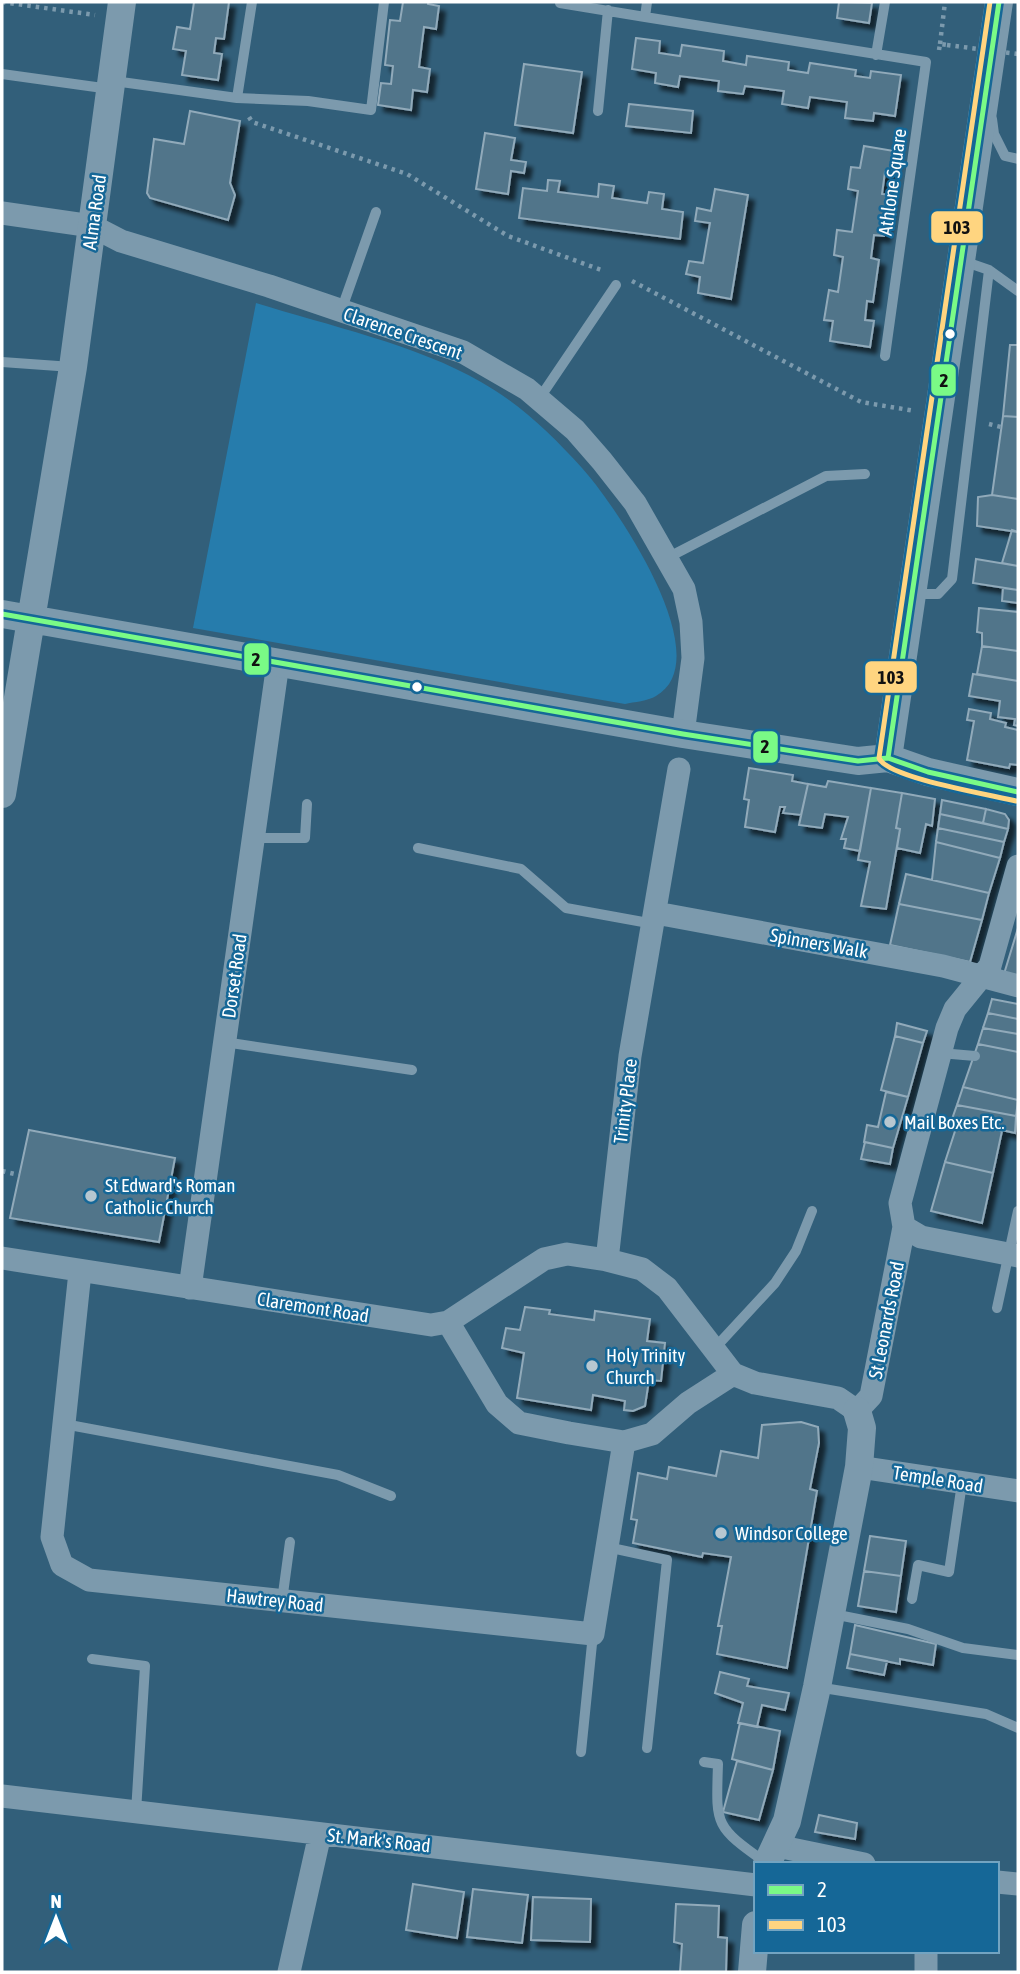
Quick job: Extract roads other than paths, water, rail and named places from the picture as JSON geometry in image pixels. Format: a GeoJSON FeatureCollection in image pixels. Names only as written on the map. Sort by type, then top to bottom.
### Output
{"type":"FeatureCollection","features":[{"type":"Feature","properties":{"kind":"street"},"geometry":{"type":"LineString","coordinates":[[888,758],[999,2]]}},
{"type":"Feature","properties":{"kind":"street","name":"Alma Road"},"geometry":{"type":"LineString","coordinates":[[2,794],[73,367],[121,10]]}},
{"type":"Feature","properties":{"kind":"street","name":"Clarence Crescent"},"geometry":{"type":"LineString","coordinates":[[2,213],[92,226],[121,241],[463,352],[539,400],[575,430],[635,503],[684,589],[691,622],[693,658],[683,734]]}},
{"type":"Feature","properties":{"kind":"street"},"geometry":{"type":"LineString","coordinates":[[2,614],[683,734],[858,761],[888,758],[928,772],[1018,792]]}},
{"type":"Feature","properties":{"kind":"street","name":"Dorset Road"},"geometry":{"type":"LineString","coordinates":[[190,1288],[278,663]]}},
{"type":"Feature","properties":{"kind":"street","name":"Trinity Place"},"geometry":{"type":"LineString","coordinates":[[607,1260],[630,1056],[678,769]]}},
{"type":"Feature","properties":{"kind":"street","name":"St Leonards Road"},"geometry":{"type":"LineString","coordinates":[[857,1410],[871,1396],[876,1380],[904,1227],[901,1196],[940,1053],[955,1009],[990,966],[1018,866]]}},
{"type":"Feature","properties":{"kind":"street","name":"Spinners Walk"},"geometry":{"type":"LineString","coordinates":[[655,919],[943,966],[1018,986]]}},
{"type":"Feature","properties":{"kind":"street"},"geometry":{"type":"LineString","coordinates":[[904,1227],[921,1237],[1013,1255]]}},
{"type":"Feature","properties":{"kind":"street"},"geometry":{"type":"LineString","coordinates":[[733,1374],[688,1403],[652,1434],[624,1443],[519,1423],[497,1404],[448,1322],[544,1259],[567,1254],[607,1260],[642,1269],[667,1288],[733,1374],[755,1383],[838,1398],[857,1410],[862,1428],[859,1466],[817,1687],[794,1795],[771,1858],[833,1862]]}},
{"type":"Feature","properties":{"kind":"street","name":"Claremont Road"},"geometry":{"type":"LineString","coordinates":[[2,1258],[431,1325],[448,1322]]}},
{"type":"Feature","properties":{"kind":"street","name":"Hawtrey Road"},"geometry":{"type":"LineString","coordinates":[[80,1272],[52,1537],[62,1565],[89,1580],[593,1634]]}},
{"type":"Feature","properties":{"kind":"street"},"geometry":{"type":"LineString","coordinates":[[593,1634],[624,1443]]}},
{"type":"Feature","properties":{"kind":"street","name":"Temple Road"},"geometry":{"type":"LineString","coordinates":[[859,1466],[1018,1491]]}},
{"type":"Feature","properties":{"kind":"street","name":"St. Mark's Road"},"geometry":{"type":"LineString","coordinates":[[2,1796],[754,1885]]}},
{"type":"Feature","properties":{"kind":"street"},"geometry":{"type":"LineString","coordinates":[[289,1972],[320,1834]]}},
{"type":"Feature","properties":{"kind":"street"},"geometry":{"type":"LineString","coordinates":[[999,1882],[1018,1884]]}},
{"type":"Feature","properties":{"kind":"street"},"geometry":{"type":"LineString","coordinates":[[752,1972],[754,1948]]}},
{"type":"Feature","properties":{"kind":"street"},"geometry":{"type":"LineString","coordinates":[[926,1953],[926,1972]]}},
{"type":"Feature","properties":{"kind":"lane"},"geometry":{"type":"LineString","coordinates":[[237,98],[252,2]]}},
{"type":"Feature","properties":{"kind":"lane"},"geometry":{"type":"LineString","coordinates":[[2,74],[237,98],[308,101],[371,110],[384,2]]}},
{"type":"Feature","properties":{"kind":"lane"},"geometry":{"type":"LineString","coordinates":[[645,17],[647,2]]}},
{"type":"Feature","properties":{"kind":"lane"},"geometry":{"type":"LineString","coordinates":[[876,55],[885,2]]}},
{"type":"Feature","properties":{"kind":"lane","name":"Athlone Square"},"geometry":{"type":"LineString","coordinates":[[560,3],[926,62],[885,356]]}},
{"type":"Feature","properties":{"kind":"lane"},"geometry":{"type":"LineString","coordinates":[[598,111],[608,10]]}},
{"type":"Feature","properties":{"kind":"lane"},"geometry":{"type":"LineString","coordinates":[[988,85],[994,134],[1005,156],[1018,159]]}},
{"type":"Feature","properties":{"kind":"lane"},"geometry":{"type":"LineString","coordinates":[[341,311],[376,212]]}},
{"type":"Feature","properties":{"kind":"lane"},"geometry":{"type":"LineString","coordinates":[[961,260],[989,270],[1018,292]]}},
{"type":"Feature","properties":{"kind":"lane"},"geometry":{"type":"LineString","coordinates":[[910,594],[938,594],[952,579],[989,270]]}},
{"type":"Feature","properties":{"kind":"lane"},"geometry":{"type":"LineString","coordinates":[[539,400],[616,285]]}},
{"type":"Feature","properties":{"kind":"lane"},"geometry":{"type":"LineString","coordinates":[[2,362],[73,367]]}},
{"type":"Feature","properties":{"kind":"lane"},"geometry":{"type":"LineString","coordinates":[[667,558],[826,476],[865,474]]}},
{"type":"Feature","properties":{"kind":"lane"},"geometry":{"type":"LineString","coordinates":[[253,838],[305,838],[307,804]]}},
{"type":"Feature","properties":{"kind":"lane"},"geometry":{"type":"LineString","coordinates":[[418,848],[521,869],[566,908],[655,919]]}},
{"type":"Feature","properties":{"kind":"lane"},"geometry":{"type":"LineString","coordinates":[[224,1042],[412,1070]]}},
{"type":"Feature","properties":{"kind":"lane"},"geometry":{"type":"LineString","coordinates":[[940,1053],[975,1056]]}},
{"type":"Feature","properties":{"kind":"lane"},"geometry":{"type":"LineString","coordinates":[[714,1349],[775,1283],[796,1251],[812,1211]]}},
{"type":"Feature","properties":{"kind":"lane"},"geometry":{"type":"LineString","coordinates":[[997,1308],[1013,1255],[1018,1211]]}},
{"type":"Feature","properties":{"kind":"lane"},"geometry":{"type":"LineString","coordinates":[[64,1424],[338,1475],[391,1496]]}},
{"type":"Feature","properties":{"kind":"lane"},"geometry":{"type":"LineString","coordinates":[[912,1599],[918,1565],[949,1572],[962,1483]]}},
{"type":"Feature","properties":{"kind":"lane"},"geometry":{"type":"LineString","coordinates":[[282,1601],[290,1542]]}},
{"type":"Feature","properties":{"kind":"lane"},"geometry":{"type":"LineString","coordinates":[[607,1547],[667,1560],[647,1748]]}},
{"type":"Feature","properties":{"kind":"lane"},"geometry":{"type":"LineString","coordinates":[[830,1614],[908,1629],[963,1648],[1018,1655]]}},
{"type":"Feature","properties":{"kind":"lane"},"geometry":{"type":"LineString","coordinates":[[581,1752],[593,1634]]}},
{"type":"Feature","properties":{"kind":"lane"},"geometry":{"type":"LineString","coordinates":[[92,1659],[145,1666],[136,1812]]}},
{"type":"Feature","properties":{"kind":"lane"},"geometry":{"type":"LineString","coordinates":[[817,1687],[986,1713],[1018,1728]]}},
{"type":"Feature","properties":{"kind":"lane"},"geometry":{"type":"LineString","coordinates":[[704,1762],[718,1764],[716,1815],[722,1827],[729,1837],[771,1858]]}},
{"type":"Feature","properties":{"kind":"place","name":"Mail Boxes Etc."},"geometry":{"type":"Point","coordinates":[890,1122]}},
{"type":"Feature","properties":{"kind":"place","name":"St Edward's Roman Catholic Church"},"geometry":{"type":"Point","coordinates":[91,1196]}},
{"type":"Feature","properties":{"kind":"place","name":"Holy Trinity Church"},"geometry":{"type":"Point","coordinates":[592,1366]}},
{"type":"Feature","properties":{"kind":"place","name":"Windsor College"},"geometry":{"type":"Point","coordinates":[721,1533]}}]}
